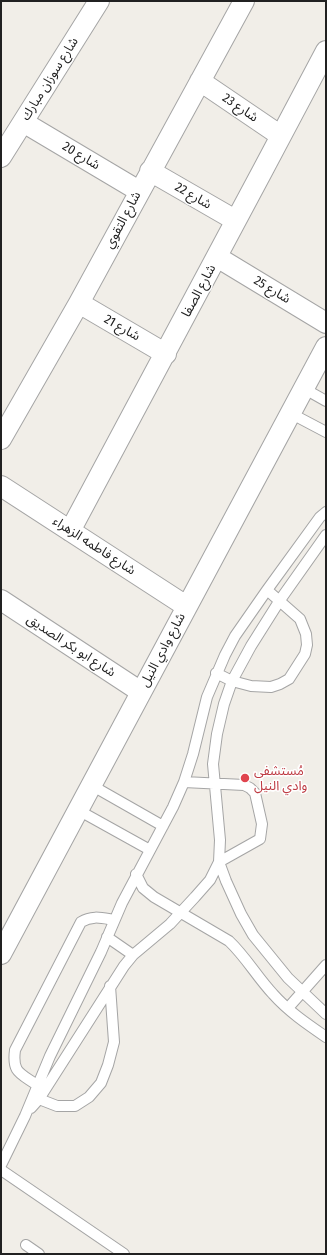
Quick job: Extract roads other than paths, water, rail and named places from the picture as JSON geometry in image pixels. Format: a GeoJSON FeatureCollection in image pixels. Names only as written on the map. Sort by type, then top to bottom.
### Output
{"type":"FeatureCollection","features":[{"type":"Feature","properties":{"kind":"street","name":"شارع سوزان مبارك"},"geometry":{"type":"LineString","coordinates":[[1,157],[99,1]]}},
{"type":"Feature","properties":{"kind":"street","name":"شارع التقوي"},"geometry":{"type":"LineString","coordinates":[[1,439],[78,303],[244,1]]}},
{"type":"Feature","properties":{"kind":"street","name":"شارع الصفا"},"geometry":{"type":"LineString","coordinates":[[70,530],[166,354],[235,220],[326,51]]}},
{"type":"Feature","properties":{"kind":"street","name":"شارع 23"},"geometry":{"type":"LineString","coordinates":[[200,81],[281,136]]}},
{"type":"Feature","properties":{"kind":"street","name":"شارع 20"},"geometry":{"type":"LineString","coordinates":[[23,122],[139,191]]}},
{"type":"Feature","properties":{"kind":"street","name":"شارع 22"},"geometry":{"type":"LineString","coordinates":[[150,171],[235,220]]}},
{"type":"Feature","properties":{"kind":"street","name":"شارع 25"},"geometry":{"type":"LineString","coordinates":[[217,257],[326,323]]}},
{"type":"Feature","properties":{"kind":"street","name":"شارع 21"},"geometry":{"type":"LineString","coordinates":[[78,303],[166,354]]}},
{"type":"Feature","properties":{"kind":"street","name":"شارع وادي النيل"},"geometry":{"type":"LineString","coordinates":[[1,954],[326,347]]}},
{"type":"Feature","properties":{"kind":"street","name":"شارع فاطمه الزهراء"},"geometry":{"type":"LineString","coordinates":[[1,486],[186,606]]}},
{"type":"Feature","properties":{"kind":"street","name":"شارع ابو بكر الصديق"},"geometry":{"type":"LineString","coordinates":[[1,600],[141,692]]}},
{"type":"Feature","properties":{"kind":"lane"},"geometry":{"type":"LineString","coordinates":[[303,388],[326,401]]}},
{"type":"Feature","properties":{"kind":"lane"},"geometry":{"type":"LineString","coordinates":[[290,413],[326,432]]}},
{"type":"Feature","properties":{"kind":"lane"},"geometry":{"type":"LineString","coordinates":[[1,1165],[25,1116],[50,1056],[114,920],[184,782],[193,754],[207,696],[216,673],[235,636],[320,517],[326,512]]}},
{"type":"Feature","properties":{"kind":"lane"},"geometry":{"type":"LineString","coordinates":[[326,535],[280,600],[251,646],[232,681],[224,704],[217,734],[213,764],[220,840],[219,862],[226,881],[246,925],[253,935],[288,978],[326,1014]]}},
{"type":"Feature","properties":{"kind":"lane"},"geometry":{"type":"LineString","coordinates":[[216,673],[232,681],[261,687],[280,684],[289,679],[305,654],[307,644],[306,634],[300,618],[267,590]]}},
{"type":"Feature","properties":{"kind":"lane"},"geometry":{"type":"LineString","coordinates":[[25,1116],[39,1098],[110,986],[133,955],[157,936],[181,912],[210,880],[219,862],[260,839],[262,824],[255,793],[250,788],[244,785],[184,782]]}},
{"type":"Feature","properties":{"kind":"lane"},"geometry":{"type":"LineString","coordinates":[[91,785],[163,826]]}},
{"type":"Feature","properties":{"kind":"lane"},"geometry":{"type":"LineString","coordinates":[[78,810],[150,850]]}},
{"type":"Feature","properties":{"kind":"lane"},"geometry":{"type":"LineString","coordinates":[[136,874],[143,888],[154,897],[230,941],[273,994],[304,1022],[326,1037]]}},
{"type":"Feature","properties":{"kind":"lane"},"geometry":{"type":"LineString","coordinates":[[37,1085],[19,1072],[14,1066],[15,1050],[80,922],[87,918],[95,917],[114,920]]}},
{"type":"Feature","properties":{"kind":"lane"},"geometry":{"type":"LineString","coordinates":[[107,937],[133,955]]}},
{"type":"Feature","properties":{"kind":"lane"},"geometry":{"type":"LineString","coordinates":[[288,1008],[326,966]]}},
{"type":"Feature","properties":{"kind":"lane"},"geometry":{"type":"LineString","coordinates":[[39,1098],[57,1106],[75,1106],[89,1097],[101,1083],[108,1065],[114,1042],[110,986]]}},
{"type":"Feature","properties":{"kind":"lane"},"geometry":{"type":"LineString","coordinates":[[1,1170],[124,1254]]}},
{"type":"Feature","properties":{"kind":"lane"},"geometry":{"type":"LineString","coordinates":[[26,1246],[39,1254]]}},
{"type":"Feature","properties":{"kind":"place","name":"مُستشفى وادي النيل"},"geometry":{"type":"Point","coordinates":[245,778]}}]}
